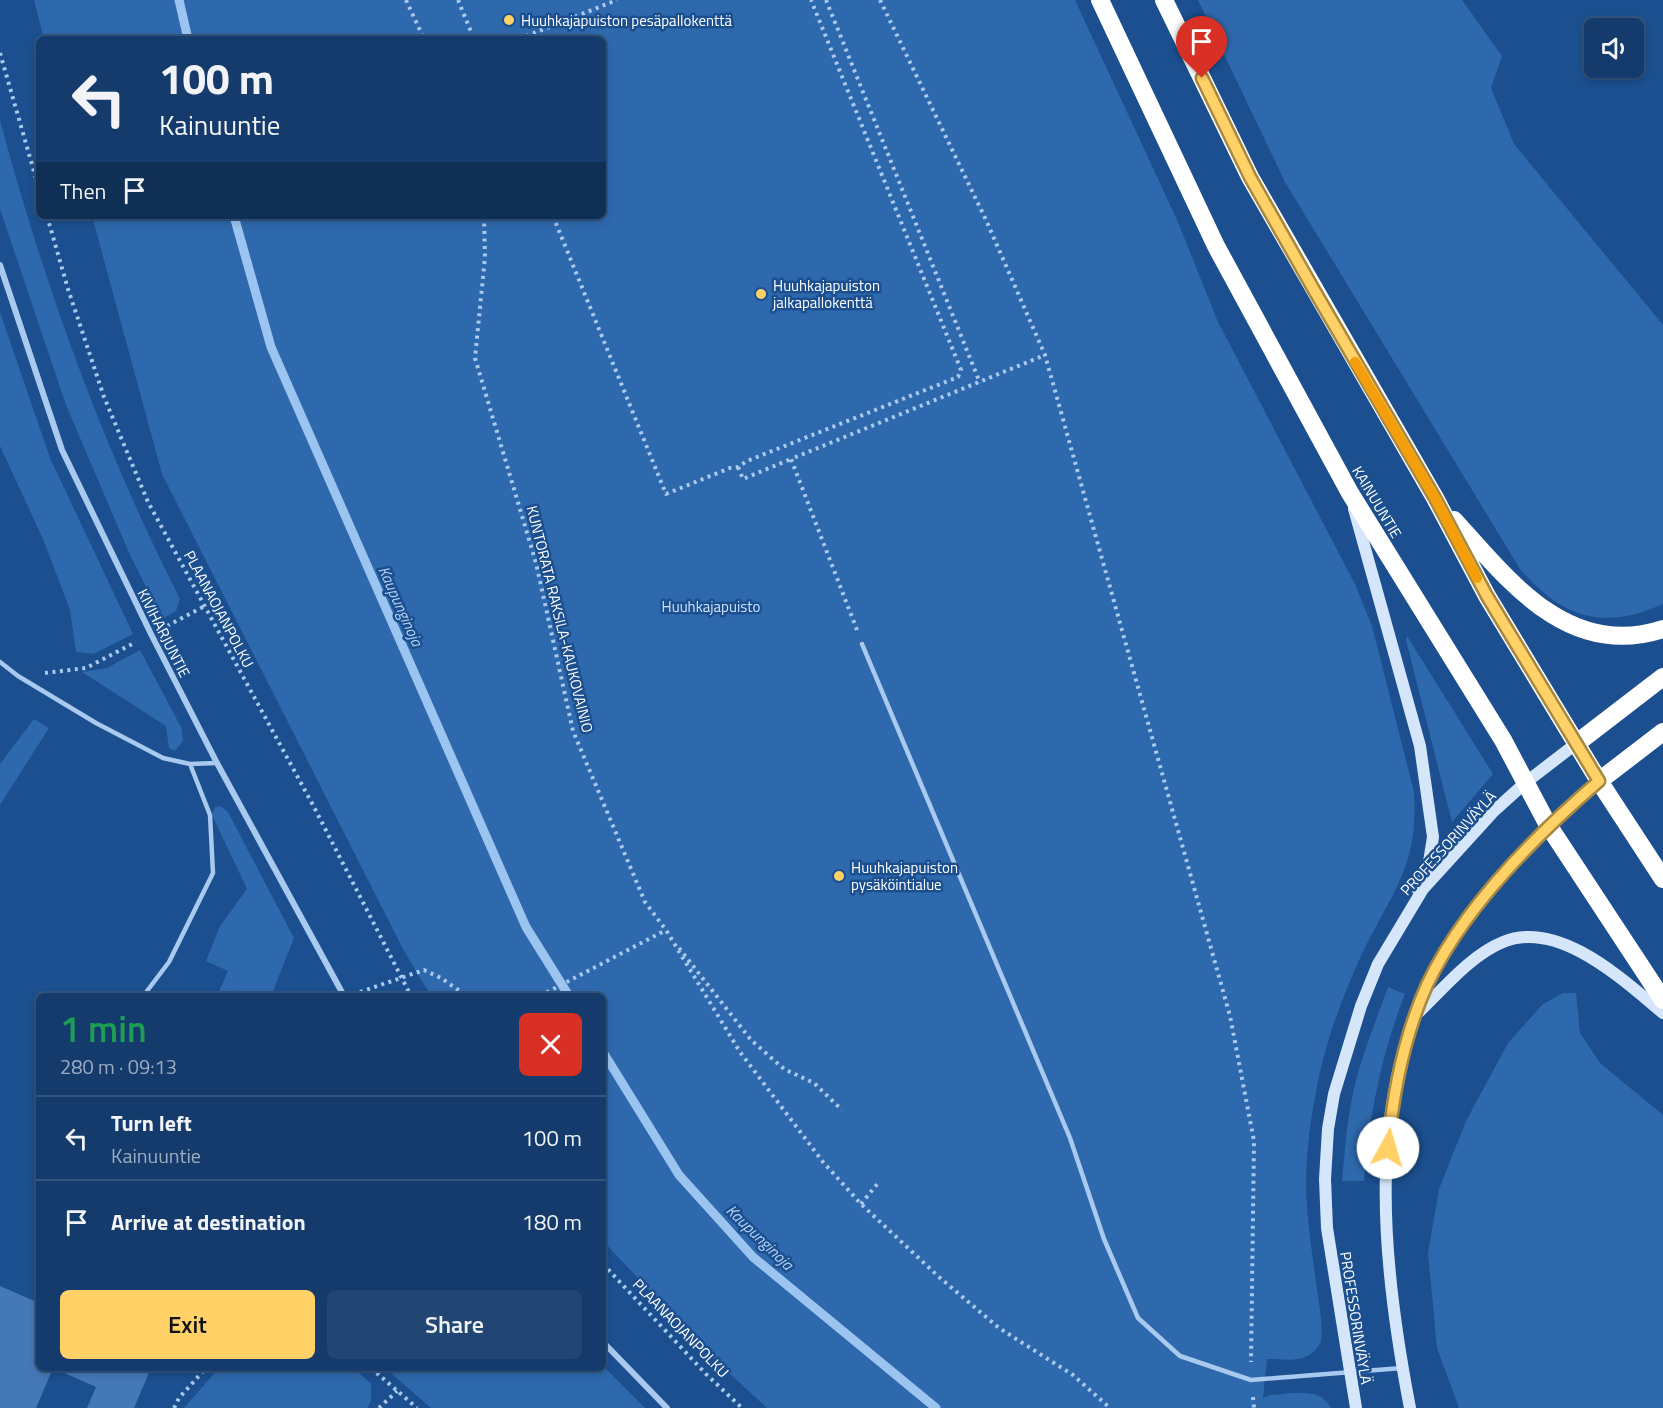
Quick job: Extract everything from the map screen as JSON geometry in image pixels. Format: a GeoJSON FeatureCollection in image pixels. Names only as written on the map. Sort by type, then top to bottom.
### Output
{"type":"FeatureCollection","features":[{"type":"Feature","properties":{"kind":"highway","name":"KAINUUNTIE"},"geometry":{"type":"LineString","coordinates":[[1100,0],[1216,246],[1350,493],[1503,740],[1548,825],[1663,1000]]}},
{"type":"Feature","properties":{"kind":"highway"},"geometry":{"type":"LineString","coordinates":[[1164,0],[1250,177],[1435,498],[1487,596],[1599,781],[1663,879]]}},
{"type":"Feature","properties":{"kind":"highway"},"geometry":{"type":"LineString","coordinates":[[1435,498],[1510,583],[1539,607],[1557,618],[1590,632],[1619,636],[1649,634],[1663,629]]}},
{"type":"Feature","properties":{"kind":"highway"},"geometry":{"type":"LineString","coordinates":[[1577,743],[1663,677]]}},
{"type":"Feature","properties":{"kind":"highway"},"geometry":{"type":"LineString","coordinates":[[1599,781],[1663,732]]}},
{"type":"Feature","properties":{"kind":"street","name":"KIVIHARJUNTIE"},"geometry":{"type":"LineString","coordinates":[[0,265],[62,450],[151,634],[342,993]]}},
{"type":"Feature","properties":{"kind":"street"},"geometry":{"type":"LineString","coordinates":[[1350,493],[1419,746],[1433,837],[1429,862],[1411,907]]}},
{"type":"Feature","properties":{"kind":"street","name":"PROFESSORINVÄYLÄ"},"geometry":{"type":"LineString","coordinates":[[1356,1408],[1348,1372],[1327,1228],[1325,1179],[1328,1129],[1339,1073],[1360,1006],[1378,964],[1423,889],[1494,811],[1525,783],[1577,743]]}},
{"type":"Feature","properties":{"kind":"street"},"geometry":{"type":"LineString","coordinates":[[1410,1408],[1402,1368],[1384,1223],[1386,1165],[1393,1101],[1402,1055],[1438,963],[1462,925],[1548,825],[1599,781]]}},
{"type":"Feature","properties":{"kind":"street"},"geometry":{"type":"LineString","coordinates":[[1416,1015],[1470,963],[1486,952],[1503,942],[1534,937],[1555,940],[1577,950],[1627,984],[1663,1013]]}},
{"type":"Feature","properties":{"kind":"street"},"geometry":{"type":"LineString","coordinates":[[606,1345],[667,1408]]}},
{"type":"Feature","properties":{"kind":"lane"},"geometry":{"type":"LineString","coordinates":[[862,644],[1070,1138],[1104,1239],[1138,1318],[1180,1356],[1251,1380],[1402,1368]]}},
{"type":"Feature","properties":{"kind":"lane"},"geometry":{"type":"LineString","coordinates":[[0,662],[18,676],[96,723],[163,758],[190,764],[218,763]]}},
{"type":"Feature","properties":{"kind":"lane"},"geometry":{"type":"LineString","coordinates":[[146,993],[169,962],[213,873],[210,815],[190,764]]}},
{"type":"Feature","properties":{"kind":"path"},"geometry":{"type":"LineString","coordinates":[[406,0],[423,36]]}},
{"type":"Feature","properties":{"kind":"path"},"geometry":{"type":"LineString","coordinates":[[458,0],[473,36]]}},
{"type":"Feature","properties":{"kind":"path"},"geometry":{"type":"LineString","coordinates":[[527,36],[617,0]]}},
{"type":"Feature","properties":{"kind":"path"},"geometry":{"type":"LineString","coordinates":[[554,219],[666,494],[958,377],[961,370],[811,0]]}},
{"type":"Feature","properties":{"kind":"path"},"geometry":{"type":"LineString","coordinates":[[826,0],[980,383]]}},
{"type":"Feature","properties":{"kind":"path"},"geometry":{"type":"LineString","coordinates":[[880,0],[991,230],[1045,356],[1230,1016],[1254,1141],[1251,1380],[1254,1408]]}},
{"type":"Feature","properties":{"kind":"path"},"geometry":{"type":"LineString","coordinates":[[0,53],[36,179]]}},
{"type":"Feature","properties":{"kind":"path","name":"PLAANAOJANPOLKU"},"geometry":{"type":"LineString","coordinates":[[48,219],[68,289],[104,397],[148,502],[203,607],[314,807],[409,993]]}},
{"type":"Feature","properties":{"kind":"path","name":"KUNTORATA RAKSILA-KAUKOVAINIO"},"geometry":{"type":"LineString","coordinates":[[484,219],[485,257],[475,358],[536,562],[573,731],[645,902],[666,930],[740,1052],[823,1162],[861,1204],[939,1277],[999,1328],[1073,1375],[1110,1408]]}},
{"type":"Feature","properties":{"kind":"path"},"geometry":{"type":"LineString","coordinates":[[738,467],[743,479],[1045,356]]}},
{"type":"Feature","properties":{"kind":"path"},"geometry":{"type":"LineString","coordinates":[[791,459],[862,644]]}},
{"type":"Feature","properties":{"kind":"path"},"geometry":{"type":"LineString","coordinates":[[18,676],[86,668],[203,607]]}},
{"type":"Feature","properties":{"kind":"path"},"geometry":{"type":"LineString","coordinates":[[545,993],[666,930],[751,1040],[784,1069],[813,1083],[842,1110]]}},
{"type":"Feature","properties":{"kind":"path"},"geometry":{"type":"LineString","coordinates":[[359,992],[424,970],[441,978],[463,993]]}},
{"type":"Feature","properties":{"kind":"path"},"geometry":{"type":"LineString","coordinates":[[861,1204],[878,1183]]}},
{"type":"Feature","properties":{"kind":"path","name":"PLAANAOJANPOLKU"},"geometry":{"type":"LineString","coordinates":[[606,1267],[706,1374],[742,1408]]}},
{"type":"Feature","properties":{"kind":"path"},"geometry":{"type":"LineString","coordinates":[[174,1408],[179,1398],[203,1371]]}},
{"type":"Feature","properties":{"kind":"path"},"geometry":{"type":"LineString","coordinates":[[375,1371],[417,1408]]}},
{"type":"Feature","properties":{"kind":"path"},"geometry":{"type":"LineString","coordinates":[[379,1408],[397,1391]]}},
{"type":"Feature","properties":{"kind":"green space","name":"Huuhkajapuisto"},"geometry":{"type":"Polygon","coordinates":[[[34,0],[1075,0],[1178,222],[1218,322],[1355,584],[1372,626],[1414,792],[1412,841],[1407,861],[1392,898],[1360,958],[1340,1007],[1328,1040],[1313,1106],[1306,1191],[1321,1318],[1321,1341],[1311,1354],[1305,1357],[1291,1360],[1267,1359],[1263,1398],[1270,1395],[1313,1394],[1326,1401],[1331,1408],[767,1408],[716,1361],[606,1244],[606,993],[429,993],[404,951],[162,474],[93,219],[606,219],[606,36],[43,36],[34,0]]]}},
{"type":"Feature","properties":{"kind":"green space"},"geometry":{"type":"Polygon","coordinates":[[[1198,0],[1462,0],[1502,56],[1491,88],[1514,144],[1663,325],[1663,604],[1621,617],[1602,618],[1585,615],[1568,609],[1552,599],[1520,569],[1285,182],[1198,0]]]}},
{"type":"Feature","properties":{"kind":"green space"},"geometry":{"type":"Polygon","coordinates":[[[0,120],[36,243],[78,364],[126,483],[180,599],[176,611],[162,619],[130,555],[66,405],[0,209],[0,120]]]}},
{"type":"Feature","properties":{"kind":"green space"},"geometry":{"type":"Polygon","coordinates":[[[0,312],[50,458],[133,634],[93,654],[76,652],[70,610],[43,539],[0,446],[0,312]]]}},
{"type":"Feature","properties":{"kind":"green space"},"geometry":{"type":"Polygon","coordinates":[[[1407,636],[1493,774],[1452,822],[1406,640],[1407,636]]]}},
{"type":"Feature","properties":{"kind":"green space"},"geometry":{"type":"Polygon","coordinates":[[[140,650],[182,729],[183,741],[175,751],[169,748],[166,726],[82,672],[107,668],[140,650]]]}},
{"type":"Feature","properties":{"kind":"green space"},"geometry":{"type":"Polygon","coordinates":[[[34,719],[49,728],[0,805],[0,764],[34,719]]]}},
{"type":"Feature","properties":{"kind":"green space"},"geometry":{"type":"Polygon","coordinates":[[[220,806],[228,812],[294,938],[272,993],[244,993],[238,990],[236,993],[218,993],[228,971],[206,961],[220,926],[247,889],[212,815],[215,807],[220,806]]]}},
{"type":"Feature","properties":{"kind":"green space"},"geometry":{"type":"Polygon","coordinates":[[[1388,987],[1405,994],[1389,1040],[1377,1086],[1364,1181],[1342,1181],[1348,1123],[1357,1076],[1388,987]]]}},
{"type":"Feature","properties":{"kind":"green space"},"geometry":{"type":"Polygon","coordinates":[[[1563,993],[1576,993],[1580,1033],[1600,1063],[1663,1115],[1663,1408],[1459,1408],[1437,1348],[1428,1253],[1439,1189],[1466,1121],[1508,1043],[1543,1004],[1563,993]]]}},
{"type":"Feature","properties":{"kind":"green space"},"geometry":{"type":"Polygon","coordinates":[[[606,1369],[645,1408],[431,1408],[388,1371],[606,1371],[606,1369]]]}},
{"type":"Feature","properties":{"kind":"green space"},"geometry":{"type":"Polygon","coordinates":[[[216,1371],[357,1371],[371,1384],[371,1401],[367,1408],[184,1408],[216,1371]]]}},
{"type":"Feature","properties":{"kind":"building"},"geometry":{"type":"Polygon","coordinates":[[[0,1286],[36,1302],[36,1371],[52,1371],[36,1408],[0,1408],[0,1286]]]}},
{"type":"Feature","properties":{"kind":"building"},"geometry":{"type":"Polygon","coordinates":[[[60,1371],[150,1371],[134,1408],[87,1408],[96,1387],[60,1371]]]}},
{"type":"Feature","properties":{"kind":"waterway","name":"Kaupunginoja"},"geometry":{"type":"LineString","coordinates":[[179,0],[187,36]]}},
{"type":"Feature","properties":{"kind":"waterway","name":"Kaupunginoja"},"geometry":{"type":"LineString","coordinates":[[235,219],[271,347],[526,927],[567,993]]}},
{"type":"Feature","properties":{"kind":"waterway","name":"Kaupunginoja"},"geometry":{"type":"LineString","coordinates":[[606,1057],[679,1175],[753,1257],[936,1408]]}},
{"type":"Feature","properties":{"kind":"slow traffic"},"geometry":{"type":"LineString","coordinates":[[1355,362],[1435,498],[1477,578]]}},
{"type":"Feature","properties":{"kind":"place","name":"Huuhkajapuiston pesäpallokenttä"},"geometry":{"type":"Point","coordinates":[509,20]}},
{"type":"Feature","properties":{"kind":"place","name":"Huuhkajapuiston jalkapallokenttä"},"geometry":{"type":"Point","coordinates":[761,294]}},
{"type":"Feature","properties":{"kind":"place","name":"Huuhkajapuiston pysäköintialue"},"geometry":{"type":"Point","coordinates":[839,876]}},
{"type":"Feature","properties":{"kind":"route"},"geometry":{"type":"LineString","coordinates":[[1202,78],[1250,177],[1435,498],[1487,596],[1599,781],[1548,825],[1462,925],[1438,963],[1426,987],[1402,1055],[1393,1101],[1388,1148]]}}]}
